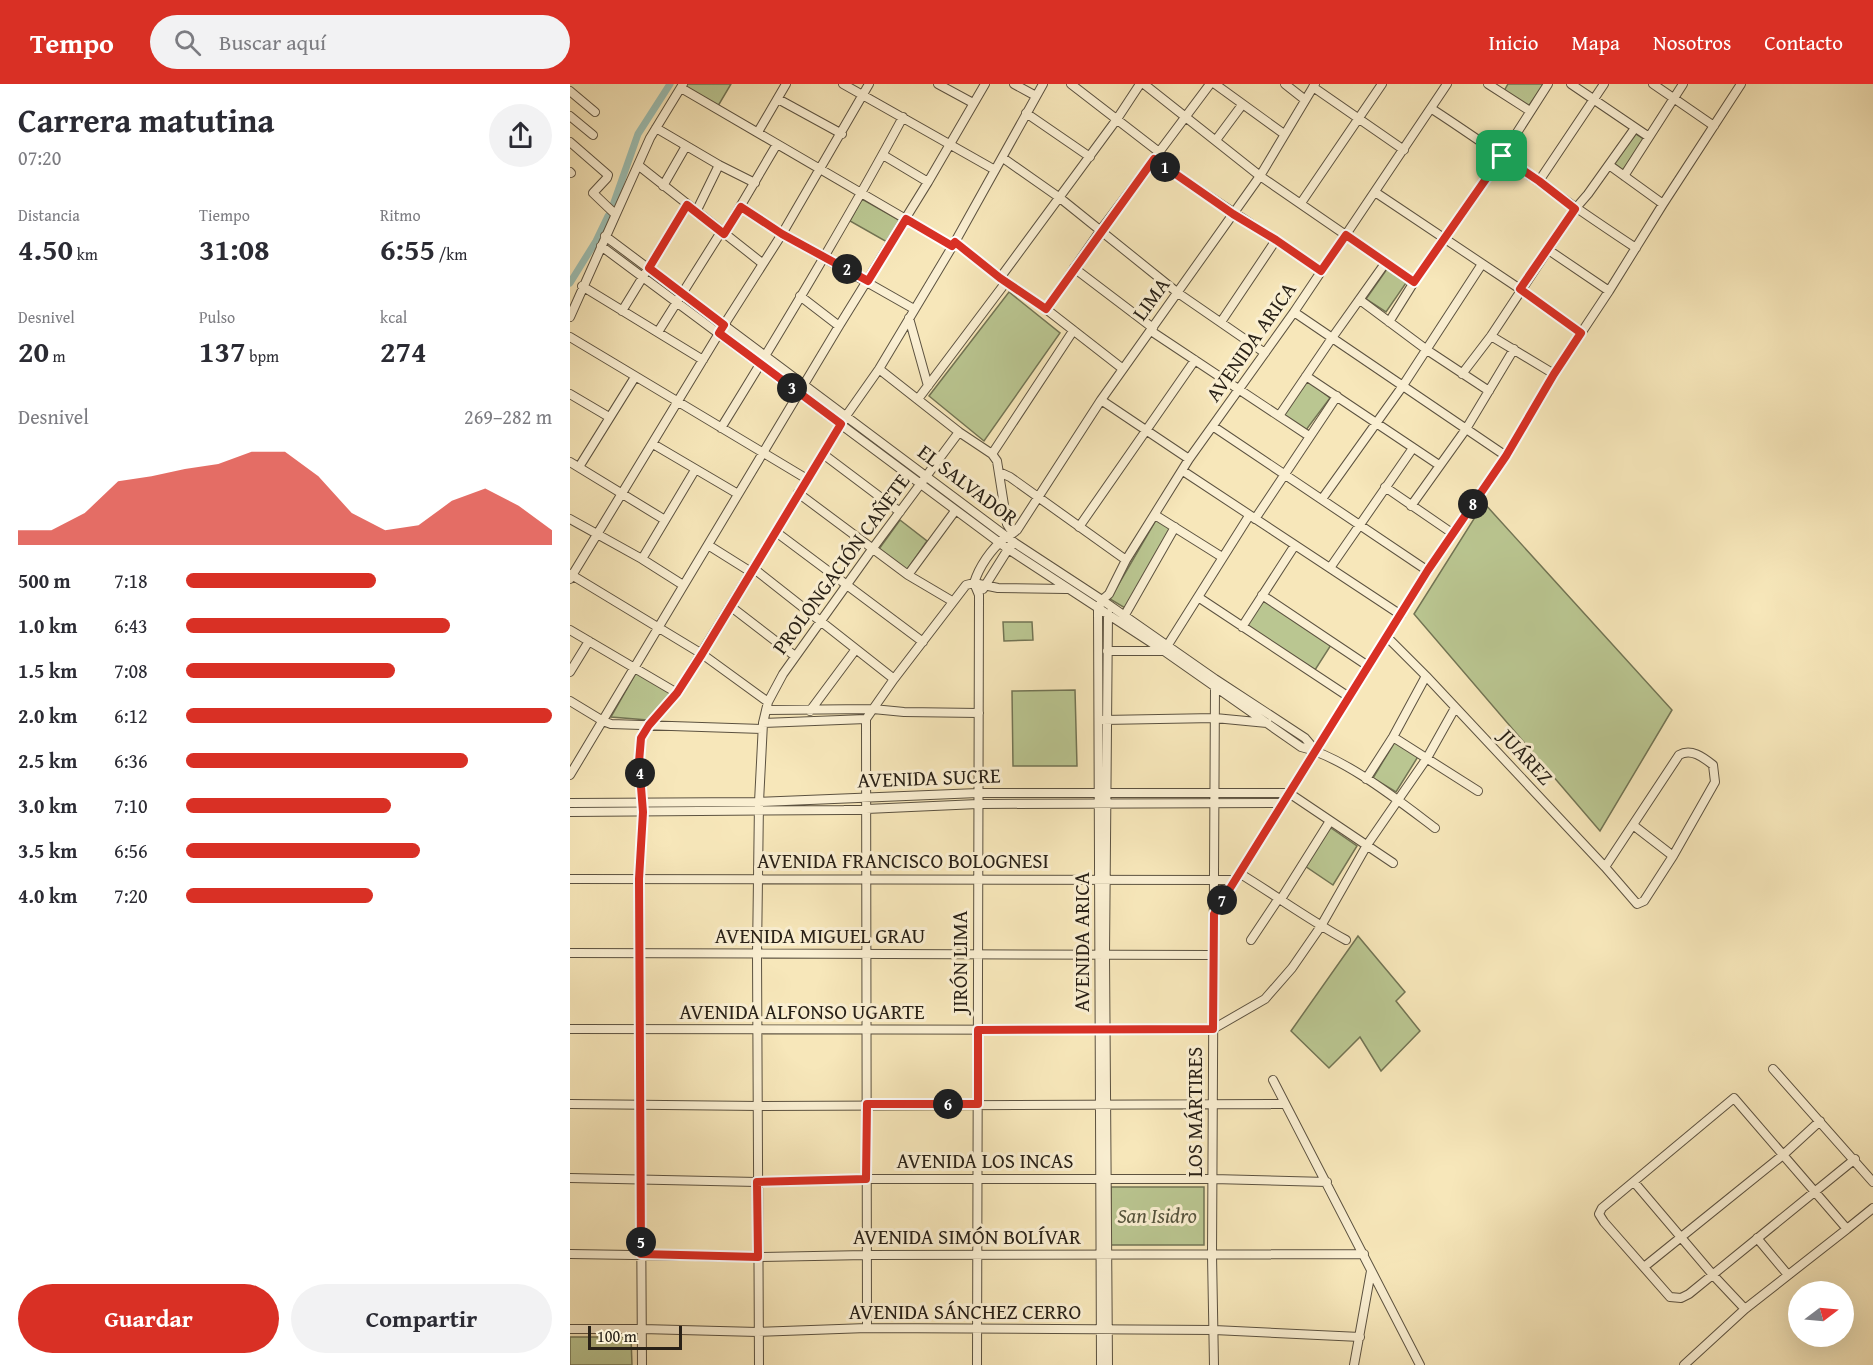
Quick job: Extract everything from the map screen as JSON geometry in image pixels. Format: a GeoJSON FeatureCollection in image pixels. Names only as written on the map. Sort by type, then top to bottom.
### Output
{"type":"FeatureCollection","features":[{"type":"Feature","properties":{"kind":"street"},"geometry":{"type":"LineString","coordinates":[[758,132],[786,84]]}},
{"type":"Feature","properties":{"kind":"street"},"geometry":{"type":"LineString","coordinates":[[843,84],[995,170]]}},
{"type":"Feature","properties":{"kind":"street"},"geometry":{"type":"LineString","coordinates":[[869,84],[782,234],[676,402],[653,444],[571,576],[702,654],[767,706],[810,711],[873,709],[979,713]]}},
{"type":"Feature","properties":{"kind":"street"},"geometry":{"type":"LineString","coordinates":[[570,775],[574,757],[603,721],[985,84]]}},
{"type":"Feature","properties":{"kind":"street"},"geometry":{"type":"LineString","coordinates":[[1014,84],[1036,96]]}},
{"type":"Feature","properties":{"kind":"street"},"geometry":{"type":"LineString","coordinates":[[642,1365],[639,954],[639,879],[643,812],[639,748],[641,738],[649,725],[677,693],[841,424],[879,369],[954,244],[1043,84]]}},
{"type":"Feature","properties":{"kind":"street"},"geometry":{"type":"LineString","coordinates":[[1071,84],[1117,119],[1156,155],[1233,214],[1321,271]]}},
{"type":"Feature","properties":{"kind":"street"},"geometry":{"type":"LineString","coordinates":[[918,399],[1142,84],[1186,116],[1260,176],[1414,282]]}},
{"type":"Feature","properties":{"kind":"street"},"geometry":{"type":"LineString","coordinates":[[1046,309],[1100,231],[1210,84]]}},
{"type":"Feature","properties":{"kind":"street"},"geometry":{"type":"LineString","coordinates":[[1215,84],[1284,134]]}},
{"type":"Feature","properties":{"kind":"street"},"geometry":{"type":"LineString","coordinates":[[1285,84],[1304,99]]}},
{"type":"Feature","properties":{"kind":"street"},"geometry":{"type":"LineString","coordinates":[[1301,203],[1382,84]]}},
{"type":"Feature","properties":{"kind":"street","name":"AVENIDA ARICA"},"geometry":{"type":"LineString","coordinates":[[1108,1365],[1105,1330],[1103,1179],[1103,793],[1098,610],[1126,560],[1189,459],[1294,312],[1448,84]]}},
{"type":"Feature","properties":{"kind":"street"},"geometry":{"type":"LineString","coordinates":[[1488,84],[1530,111]]}},
{"type":"Feature","properties":{"kind":"street"},"geometry":{"type":"LineString","coordinates":[[1500,92],[1505,84]]}},
{"type":"Feature","properties":{"kind":"street"},"geometry":{"type":"LineString","coordinates":[[1389,322],[1548,84]]}},
{"type":"Feature","properties":{"kind":"street"},"geometry":{"type":"LineString","coordinates":[[1571,84],[1649,137]]}},
{"type":"Feature","properties":{"kind":"street"},"geometry":{"type":"LineString","coordinates":[[1539,181],[1604,84]]}},
{"type":"Feature","properties":{"kind":"street"},"geometry":{"type":"LineString","coordinates":[[1653,84],[1714,126]]}},
{"type":"Feature","properties":{"kind":"street"},"geometry":{"type":"LineString","coordinates":[[1624,176],[1683,84]]}},
{"type":"Feature","properties":{"kind":"street"},"geometry":{"type":"LineString","coordinates":[[1214,914],[1428,570],[1506,456],[1554,374],[1610,291],[1741,84]]}},
{"type":"Feature","properties":{"kind":"street"},"geometry":{"type":"LineString","coordinates":[[942,85],[973,103]]}},
{"type":"Feature","properties":{"kind":"street"},"geometry":{"type":"LineString","coordinates":[[570,316],[656,128],[682,86],[820,170],[954,244],[1046,309],[1124,369]]}},
{"type":"Feature","properties":{"kind":"street"},"geometry":{"type":"LineString","coordinates":[[1314,86],[1404,150]]}},
{"type":"Feature","properties":{"kind":"street","name":"LIMA"},"geometry":{"type":"LineString","coordinates":[[1012,535],[1101,400],[1260,176],[1304,99],[1314,86]]}},
{"type":"Feature","properties":{"kind":"street"},"geometry":{"type":"LineString","coordinates":[[570,91],[595,112]]}},
{"type":"Feature","properties":{"kind":"street"},"geometry":{"type":"LineString","coordinates":[[778,99],[842,134]]}},
{"type":"Feature","properties":{"kind":"street"},"geometry":{"type":"LineString","coordinates":[[1216,140],[1242,105]]}},
{"type":"Feature","properties":{"kind":"street"},"geometry":{"type":"LineString","coordinates":[[1432,109],[1539,181],[1575,209],[1636,248]]}},
{"type":"Feature","properties":{"kind":"street"},"geometry":{"type":"LineString","coordinates":[[1026,113],[1090,157]]}},
{"type":"Feature","properties":{"kind":"street"},"geometry":{"type":"LineString","coordinates":[[570,116],[593,135]]}},
{"type":"Feature","properties":{"kind":"street"},"geometry":{"type":"LineString","coordinates":[[721,428],[825,258],[903,117]]}},
{"type":"Feature","properties":{"kind":"street"},"geometry":{"type":"LineString","coordinates":[[656,128],[755,183]]}},
{"type":"Feature","properties":{"kind":"street"},"geometry":{"type":"LineString","coordinates":[[1462,374],[1491,336],[1575,209],[1635,128]]}},
{"type":"Feature","properties":{"kind":"street"},"geometry":{"type":"LineString","coordinates":[[570,142],[608,175],[593,193],[615,214]]}},
{"type":"Feature","properties":{"kind":"street"},"geometry":{"type":"LineString","coordinates":[[658,332],[741,207],[777,144]]}},
{"type":"Feature","properties":{"kind":"street"},"geometry":{"type":"LineString","coordinates":[[663,186],[686,146]]}},
{"type":"Feature","properties":{"kind":"street"},"geometry":{"type":"LineString","coordinates":[[883,155],[928,182]]}},
{"type":"Feature","properties":{"kind":"street"},"geometry":{"type":"LineString","coordinates":[[1003,158],[1060,198],[1178,293],[1265,353]]}},
{"type":"Feature","properties":{"kind":"street"},"geometry":{"type":"LineString","coordinates":[[638,165],[762,263]]}},
{"type":"Feature","properties":{"kind":"street"},"geometry":{"type":"LineString","coordinates":[[696,212],[719,165]]}},
{"type":"Feature","properties":{"kind":"street"},"geometry":{"type":"LineString","coordinates":[[1609,165],[1663,204]]}},
{"type":"Feature","properties":{"kind":"street"},"geometry":{"type":"LineString","coordinates":[[1375,192],[1520,289],[1581,333]]}},
{"type":"Feature","properties":{"kind":"street"},"geometry":{"type":"LineString","coordinates":[[622,311],[687,205]]}},
{"type":"Feature","properties":{"kind":"street"},"geometry":{"type":"LineString","coordinates":[[741,207],[782,234],[914,309]]}},
{"type":"Feature","properties":{"kind":"street","name":"EL SALVADOR"},"geometry":{"type":"LineString","coordinates":[[605,236],[927,476],[1106,597]]}},
{"type":"Feature","properties":{"kind":"street"},"geometry":{"type":"LineString","coordinates":[[1221,322],[1276,240]]}},
{"type":"Feature","properties":{"kind":"street","name":"EL SALVADOR"},"geometry":{"type":"LineString","coordinates":[[601,246],[1008,549],[1098,610],[1166,648],[1305,738],[1316,751]]}},
{"type":"Feature","properties":{"kind":"street"},"geometry":{"type":"LineString","coordinates":[[1547,249],[1610,291]]}},
{"type":"Feature","properties":{"kind":"street"},"geometry":{"type":"LineString","coordinates":[[1279,416],[1386,261]]}},
{"type":"Feature","properties":{"kind":"street"},"geometry":{"type":"LineString","coordinates":[[1322,499],[1402,387],[1482,264]]}},
{"type":"Feature","properties":{"kind":"street"},"geometry":{"type":"LineString","coordinates":[[1074,268],[1195,360],[1309,436]]}},
{"type":"Feature","properties":{"kind":"street"},"geometry":{"type":"LineString","coordinates":[[582,286],[703,360]]}},
{"type":"Feature","properties":{"kind":"street"},"geometry":{"type":"LineString","coordinates":[[800,296],[839,326]]}},
{"type":"Feature","properties":{"kind":"street"},"geometry":{"type":"LineString","coordinates":[[1360,300],[1427,350],[1489,391]]}},
{"type":"Feature","properties":{"kind":"street"},"geometry":{"type":"LineString","coordinates":[[1294,312],[1506,456]]}},
{"type":"Feature","properties":{"kind":"street"},"geometry":{"type":"LineString","coordinates":[[909,318],[928,386]]}},
{"type":"Feature","properties":{"kind":"street"},"geometry":{"type":"LineString","coordinates":[[992,454],[1073,331]]}},
{"type":"Feature","properties":{"kind":"street"},"geometry":{"type":"LineString","coordinates":[[1491,336],[1554,374]]}},
{"type":"Feature","properties":{"kind":"street"},"geometry":{"type":"LineString","coordinates":[[570,338],[807,479]]}},
{"type":"Feature","properties":{"kind":"street"},"geometry":{"type":"LineString","coordinates":[[1411,506],[1466,429],[1514,349]]}},
{"type":"Feature","properties":{"kind":"street"},"geometry":{"type":"LineString","coordinates":[[1079,527],[1195,360]]}},
{"type":"Feature","properties":{"kind":"street"},"geometry":{"type":"LineString","coordinates":[[879,369],[959,432],[992,454],[997,461],[1007,524],[1012,535],[1008,549],[979,595]]}},
{"type":"Feature","properties":{"kind":"street"},"geometry":{"type":"LineString","coordinates":[[579,467],[635,376]]}},
{"type":"Feature","properties":{"kind":"street"},"geometry":{"type":"LineString","coordinates":[[1306,376],[1439,465]]}},
{"type":"Feature","properties":{"kind":"street"},"geometry":{"type":"LineString","coordinates":[[570,394],[609,417]]}},
{"type":"Feature","properties":{"kind":"street"},"geometry":{"type":"LineString","coordinates":[[1107,651],[1166,648],[1222,557],[1284,474],[1337,396]]}},
{"type":"Feature","properties":{"kind":"street"},"geometry":{"type":"LineString","coordinates":[[1101,400],[1189,459]]}},
{"type":"Feature","properties":{"kind":"street"},"geometry":{"type":"LineString","coordinates":[[1214,427],[1428,570]]}},
{"type":"Feature","properties":{"kind":"street","name":"PROLONGACIÓN CAÑETE"},"geometry":{"type":"LineString","coordinates":[[759,1365],[757,954],[762,726],[775,687],[795,656],[959,432]]}},
{"type":"Feature","properties":{"kind":"street"},"geometry":{"type":"LineString","coordinates":[[653,444],[738,494]]}},
{"type":"Feature","properties":{"kind":"street"},"geometry":{"type":"LineString","coordinates":[[1330,568],[1413,448]]}},
{"type":"Feature","properties":{"kind":"street"},"geometry":{"type":"LineString","coordinates":[[823,454],[900,512]]}},
{"type":"Feature","properties":{"kind":"street"},"geometry":{"type":"LineString","coordinates":[[570,462],[665,520]]}},
{"type":"Feature","properties":{"kind":"street"},"geometry":{"type":"LineString","coordinates":[[642,559],[695,470]]}},
{"type":"Feature","properties":{"kind":"street"},"geometry":{"type":"LineString","coordinates":[[1183,471],[1401,615]]}},
{"type":"Feature","properties":{"kind":"street"},"geometry":{"type":"LineString","coordinates":[[999,472],[1010,477],[1126,560]]}},
{"type":"Feature","properties":{"kind":"street"},"geometry":{"type":"LineString","coordinates":[[1385,487],[1452,533]]}},
{"type":"Feature","properties":{"kind":"street"},"geometry":{"type":"LineString","coordinates":[[798,493],[908,575],[952,601]]}},
{"type":"Feature","properties":{"kind":"street"},"geometry":{"type":"LineString","coordinates":[[908,575],[955,511]]}},
{"type":"Feature","properties":{"kind":"street"},"geometry":{"type":"LineString","coordinates":[[1155,515],[1222,557]]}},
{"type":"Feature","properties":{"kind":"street"},"geometry":{"type":"LineString","coordinates":[[570,519],[683,585]]}},
{"type":"Feature","properties":{"kind":"street"},"geometry":{"type":"LineString","coordinates":[[1119,623],[1175,527]]}},
{"type":"Feature","properties":{"kind":"street"},"geometry":{"type":"LineString","coordinates":[[776,532],[923,642]]}},
{"type":"Feature","properties":{"kind":"street"},"geometry":{"type":"LineString","coordinates":[[974,584],[983,564],[1000,543],[1012,535]]}},
{"type":"Feature","properties":{"kind":"street"},"geometry":{"type":"LineString","coordinates":[[708,545],[752,570],[894,679]]}},
{"type":"Feature","properties":{"kind":"street"},"geometry":{"type":"LineString","coordinates":[[1242,627],[1295,545]]}},
{"type":"Feature","properties":{"kind":"street","name":"JIRÓN LIMA"},"geometry":{"type":"LineString","coordinates":[[974,584],[979,595],[977,1365]]}},
{"type":"Feature","properties":{"kind":"street"},"geometry":{"type":"LineString","coordinates":[[867,1328],[866,719],[966,585],[1067,589]]}},
{"type":"Feature","properties":{"kind":"street"},"geometry":{"type":"LineString","coordinates":[[1262,595],[1368,666]]}},
{"type":"Feature","properties":{"kind":"street","name":"AVENIDA ARICA"},"geometry":{"type":"LineString","coordinates":[[1102,720],[1110,606],[1106,597]]}},
{"type":"Feature","properties":{"kind":"street"},"geometry":{"type":"LineString","coordinates":[[1198,597],[1349,697]]}},
{"type":"Feature","properties":{"kind":"street"},"geometry":{"type":"LineString","coordinates":[[730,606],[795,656]]}},
{"type":"Feature","properties":{"kind":"street","name":"EL SALVADOR"},"geometry":{"type":"LineString","coordinates":[[1110,606],[1216,688],[1301,747],[1316,751],[1365,779],[1398,800],[1434,828]]}},
{"type":"Feature","properties":{"kind":"street"},"geometry":{"type":"LineString","coordinates":[[570,630],[677,693]]}},
{"type":"Feature","properties":{"kind":"street","name":"JUÁREZ"},"geometry":{"type":"LineString","coordinates":[[1387,637],[1605,867],[1637,904],[1644,901],[1673,856]]}},
{"type":"Feature","properties":{"kind":"street"},"geometry":{"type":"LineString","coordinates":[[570,672],[589,641]]}},
{"type":"Feature","properties":{"kind":"street"},"geometry":{"type":"LineString","coordinates":[[810,711],[856,649]]}},
{"type":"Feature","properties":{"kind":"street"},"geometry":{"type":"LineString","coordinates":[[1365,779],[1393,737],[1426,676]]}},
{"type":"Feature","properties":{"kind":"street","name":"LOS MÁRTIRES"},"geometry":{"type":"LineString","coordinates":[[1214,1365],[1212,1255],[1215,679]]}},
{"type":"Feature","properties":{"kind":"street"},"geometry":{"type":"LineString","coordinates":[[570,701],[611,724],[762,726],[866,719]]}},
{"type":"Feature","properties":{"kind":"street"},"geometry":{"type":"LineString","coordinates":[[1213,1029],[1269,996],[1292,968],[1321,927],[1367,845],[1427,758],[1455,708]]}},
{"type":"Feature","properties":{"kind":"street"},"geometry":{"type":"LineString","coordinates":[[1102,720],[1215,718],[1268,723]]}},
{"type":"Feature","properties":{"kind":"street"},"geometry":{"type":"LineString","coordinates":[[1393,737],[1478,791]]}},
{"type":"Feature","properties":{"kind":"street"},"geometry":{"type":"LineString","coordinates":[[1605,867],[1679,755],[1685,752],[1694,753],[1713,765],[1715,782],[1673,856],[1633,825]]}},
{"type":"Feature","properties":{"kind":"street","name":"AVENIDA SUCRE"},"geometry":{"type":"LineString","coordinates":[[570,803],[759,802],[978,793],[1289,793]]}},
{"type":"Feature","properties":{"kind":"street"},"geometry":{"type":"LineString","coordinates":[[1289,793],[1393,863]]}},
{"type":"Feature","properties":{"kind":"street","name":"AVENIDA SUCRE"},"geometry":{"type":"LineString","coordinates":[[570,812],[759,812],[978,804],[1282,803]]}},
{"type":"Feature","properties":{"kind":"street"},"geometry":{"type":"LineString","coordinates":[[1251,940],[1330,821]]}},
{"type":"Feature","properties":{"kind":"street"},"geometry":{"type":"LineString","coordinates":[[1237,877],[1280,898],[1321,927],[1346,940]]}},
{"type":"Feature","properties":{"kind":"street","name":"AVENIDA FRANCISCO BOLOGNESI"},"geometry":{"type":"LineString","coordinates":[[570,879],[1215,879],[1237,877]]}},
{"type":"Feature","properties":{"kind":"street","name":"AVENIDA MIGUEL GRAU"},"geometry":{"type":"LineString","coordinates":[[570,953],[1214,955]]}},
{"type":"Feature","properties":{"kind":"street","name":"AVENIDA ALFONSO UGARTE"},"geometry":{"type":"LineString","coordinates":[[570,1029],[1213,1029]]}},
{"type":"Feature","properties":{"kind":"street"},"geometry":{"type":"LineString","coordinates":[[1773,1069],[1873,1182]]}},
{"type":"Feature","properties":{"kind":"street"},"geometry":{"type":"LineString","coordinates":[[1273,1080],[1364,1254],[1417,1363]]}},
{"type":"Feature","properties":{"kind":"street"},"geometry":{"type":"LineString","coordinates":[[1847,1229],[1814,1192],[1734,1098],[1602,1208],[1599,1214],[1670,1297],[1681,1298],[1713,1275],[1757,1238],[1814,1192],[1855,1159]]}},
{"type":"Feature","properties":{"kind":"street"},"geometry":{"type":"LineString","coordinates":[[570,1104],[759,1106],[1284,1104]]}},
{"type":"Feature","properties":{"kind":"street"},"geometry":{"type":"LineString","coordinates":[[1644,1267],[1783,1155],[1820,1121]]}},
{"type":"Feature","properties":{"kind":"street","name":"AVENIDA LOS INCAS"},"geometry":{"type":"LineString","coordinates":[[570,1178],[757,1182],[866,1179],[1213,1179],[1327,1182]]}},
{"type":"Feature","properties":{"kind":"street"},"geometry":{"type":"LineString","coordinates":[[1634,1182],[1745,1309]]}},
{"type":"Feature","properties":{"kind":"street"},"geometry":{"type":"LineString","coordinates":[[1684,1365],[1745,1309],[1873,1208]]}},
{"type":"Feature","properties":{"kind":"street"},"geometry":{"type":"LineString","coordinates":[[1757,1238],[1788,1275]]}},
{"type":"Feature","properties":{"kind":"street","name":"AVENIDA SIMÓN BOLÍVAR"},"geometry":{"type":"LineString","coordinates":[[570,1254],[758,1257],[1364,1254]]}},
{"type":"Feature","properties":{"kind":"street"},"geometry":{"type":"LineString","coordinates":[[1354,1365],[1371,1270]]}},
{"type":"Feature","properties":{"kind":"street","name":"AVENIDA SÁNCHEZ CERRO"},"geometry":{"type":"LineString","coordinates":[[570,1329],[758,1332],[867,1328],[1214,1330],[1360,1337]]}},
{"type":"Feature","properties":{"kind":"street","name":"AVENIDA ARICA"},"geometry":{"type":"LineString","coordinates":[[1101,1365],[1105,1330]]}},
{"type":"Feature","properties":{"kind":"green space"},"geometry":{"type":"Polygon","coordinates":[[[686,84],[731,84],[718,106],[685,86],[686,84]]]}},
{"type":"Feature","properties":{"kind":"green space"},"geometry":{"type":"Polygon","coordinates":[[[1508,84],[1544,84],[1528,107],[1504,91],[1508,84]]]}},
{"type":"Feature","properties":{"kind":"green space"},"geometry":{"type":"Polygon","coordinates":[[[1630,130],[1644,139],[1623,170],[1610,160],[1630,130]]]}},
{"type":"Feature","properties":{"kind":"green space"},"geometry":{"type":"Polygon","coordinates":[[[862,199],[899,220],[887,242],[850,221],[862,199]]]}},
{"type":"Feature","properties":{"kind":"green space"},"geometry":{"type":"Polygon","coordinates":[[[1387,269],[1406,283],[1386,312],[1366,299],[1387,269]]]}},
{"type":"Feature","properties":{"kind":"green space"},"geometry":{"type":"Polygon","coordinates":[[[1009,292],[1060,333],[984,441],[929,396],[1009,292]]]}},
{"type":"Feature","properties":{"kind":"green space"},"geometry":{"type":"Polygon","coordinates":[[[1307,380],[1330,398],[1306,430],[1283,415],[1307,380]]]}},
{"type":"Feature","properties":{"kind":"green space"},"geometry":{"type":"Polygon","coordinates":[[[1484,503],[1672,710],[1600,831],[1414,614],[1484,503]]]}},
{"type":"Feature","properties":{"kind":"green space"},"geometry":{"type":"Polygon","coordinates":[[[900,520],[927,541],[907,570],[879,549],[900,520]]]}},
{"type":"Feature","properties":{"kind":"green space"},"geometry":{"type":"Polygon","coordinates":[[[1156,520],[1171,528],[1125,608],[1110,599],[1156,520]]]}},
{"type":"Feature","properties":{"kind":"green space"},"geometry":{"type":"Polygon","coordinates":[[[1263,599],[1331,645],[1315,670],[1246,625],[1263,599]]]}},
{"type":"Feature","properties":{"kind":"green space"},"geometry":{"type":"Polygon","coordinates":[[[1003,622],[1032,622],[1033,640],[1004,641],[1003,622]]]}},
{"type":"Feature","properties":{"kind":"green space"},"geometry":{"type":"Polygon","coordinates":[[[636,673],[672,693],[657,713],[648,720],[611,717],[636,673]]]}},
{"type":"Feature","properties":{"kind":"green space"},"geometry":{"type":"Polygon","coordinates":[[[1075,690],[1077,766],[1013,766],[1012,691],[1075,690]]]}},
{"type":"Feature","properties":{"kind":"green space"},"geometry":{"type":"Polygon","coordinates":[[[1396,740],[1419,755],[1396,792],[1373,778],[1396,740]]]}},
{"type":"Feature","properties":{"kind":"green space"},"geometry":{"type":"Polygon","coordinates":[[[1331,828],[1357,846],[1333,885],[1305,866],[1328,829],[1331,828]]]}},
{"type":"Feature","properties":{"kind":"green space"},"geometry":{"type":"Polygon","coordinates":[[[1358,936],[1405,992],[1396,1001],[1420,1031],[1381,1071],[1360,1037],[1329,1068],[1291,1031],[1358,936]]]}},
{"type":"Feature","properties":{"kind":"green space","name":"San Isidro"},"geometry":{"type":"Polygon","coordinates":[[[1111,1187],[1204,1187],[1204,1245],[1111,1245],[1111,1187]]]}},
{"type":"Feature","properties":{"kind":"green space"},"geometry":{"type":"Polygon","coordinates":[[[570,1337],[631,1337],[632,1365],[570,1365],[570,1337]]]}},
{"type":"Feature","properties":{"kind":"waterway"},"geometry":{"type":"LineString","coordinates":[[612,208],[638,134],[670,84]]}},
{"type":"Feature","properties":{"kind":"waterway"},"geometry":{"type":"LineString","coordinates":[[570,283],[596,241],[608,216]]}},
{"type":"Feature","properties":{"kind":"route"},"geometry":{"type":"LineString","coordinates":[[1502,156],[1575,209],[1520,289],[1581,333],[1506,456],[1428,570],[1214,914],[1213,1029],[978,1030],[978,1104],[867,1104],[866,1179],[757,1182],[758,1257],[641,1254],[639,879],[643,812],[639,748],[641,738],[649,725],[677,693],[702,654],[841,424],[719,333],[724,325],[649,268],[687,205],[724,234],[741,207],[782,234],[868,281],[906,219],[952,246],[955,242],[1000,278],[1046,309],[1154,159],[1321,271],[1346,235],[1414,282],[1502,156]]}}]}
